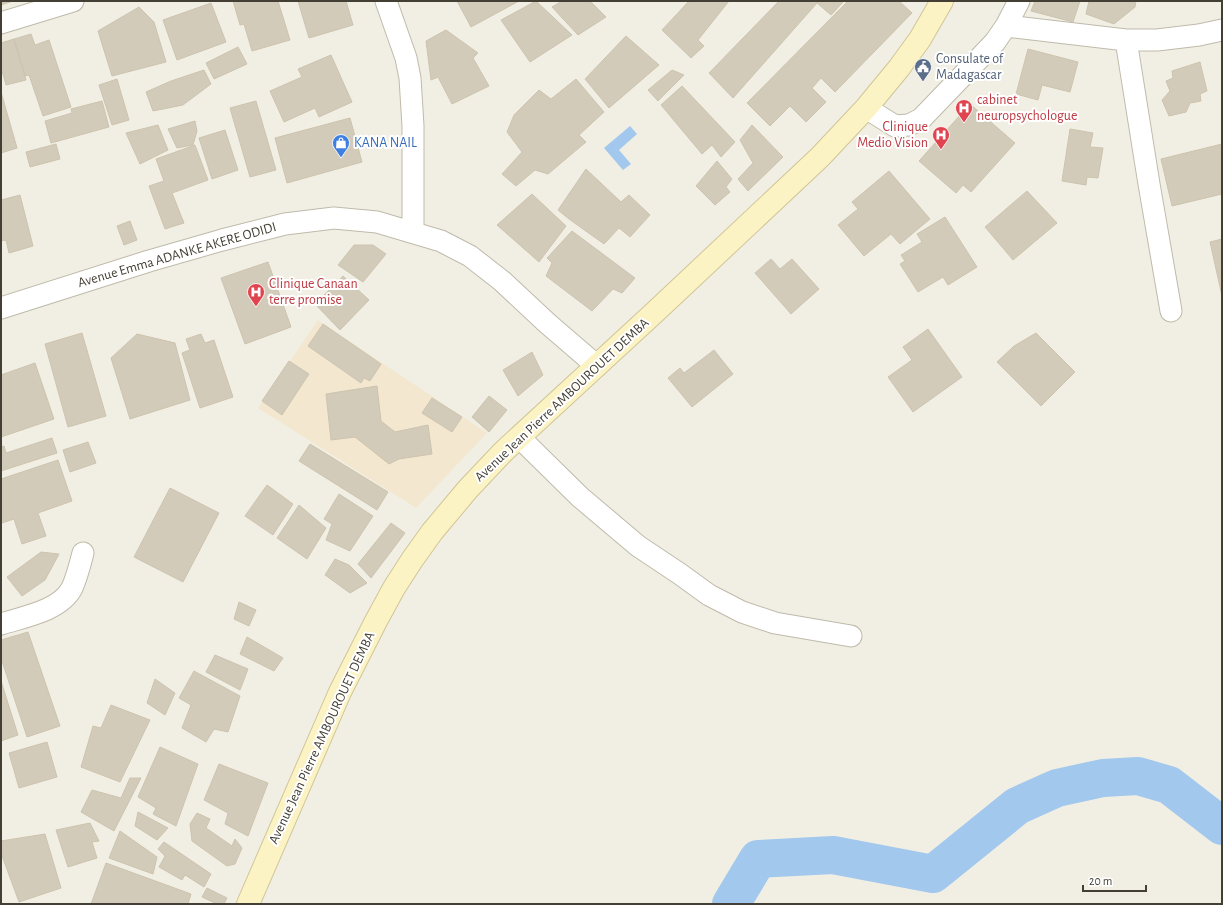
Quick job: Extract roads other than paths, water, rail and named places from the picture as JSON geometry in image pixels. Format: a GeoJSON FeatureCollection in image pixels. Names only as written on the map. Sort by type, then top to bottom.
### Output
{"type":"FeatureCollection","features":[{"type":"Feature","properties":{"kind":"main road","name":"Avenue Jean Pierre AMBOUROUET DEMBA"},"geometry":{"type":"LineString","coordinates":[[248,904],[340,692],[376,621],[394,588],[412,560],[449,511],[488,468],[519,438],[748,226],[820,157],[866,108],[899,68],[920,39],[942,1]]}},
{"type":"Feature","properties":{"kind":"street"},"geometry":{"type":"LineString","coordinates":[[1,23],[73,1]]}},
{"type":"Feature","properties":{"kind":"street"},"geometry":{"type":"LineString","coordinates":[[386,1],[406,58],[410,78],[413,126],[413,232]]}},
{"type":"Feature","properties":{"kind":"street"},"geometry":{"type":"LineString","coordinates":[[866,108],[895,126],[909,125],[921,119],[995,42],[1006,26],[1019,1]]}},
{"type":"Feature","properties":{"kind":"street"},"geometry":{"type":"LineString","coordinates":[[1006,26],[1126,40],[1157,40],[1199,35],[1222,30]]}},
{"type":"Feature","properties":{"kind":"street"},"geometry":{"type":"LineString","coordinates":[[1126,40],[1171,311]]}},
{"type":"Feature","properties":{"kind":"street","name":"Avenue Emma ADANKE AKERE ODIDI"},"geometry":{"type":"LineString","coordinates":[[1,308],[149,261],[285,224],[334,218],[377,222],[441,241],[470,256],[502,281],[547,323],[597,366]]}},
{"type":"Feature","properties":{"kind":"street"},"geometry":{"type":"LineString","coordinates":[[519,438],[580,497],[638,546],[709,595],[742,612],[775,622],[850,636]]}},
{"type":"Feature","properties":{"kind":"street"},"geometry":{"type":"LineString","coordinates":[[1,624],[50,608],[63,600],[71,590],[83,553]]}},
{"type":"Feature","properties":{"kind":"water"},"geometry":{"type":"Polygon","coordinates":[[[630,126],[637,134],[619,150],[631,164],[623,170],[604,148],[630,126]]]}},
{"type":"Feature","properties":{"kind":"waterway"},"geometry":{"type":"LineString","coordinates":[[731,904],[758,859],[833,855],[933,874],[1017,806],[1057,788],[1103,778],[1138,776],[1169,785],[1222,826]]}},
{"type":"Feature","properties":{"kind":"place","name":"Consulate of Madagascar"},"geometry":{"type":"Point","coordinates":[923,82]}},
{"type":"Feature","properties":{"kind":"place","name":"cabinet neuropsychologue"},"geometry":{"type":"Point","coordinates":[964,123]}},
{"type":"Feature","properties":{"kind":"place","name":"Clinique Medio Vision"},"geometry":{"type":"Point","coordinates":[941,150]}},
{"type":"Feature","properties":{"kind":"place","name":"KANA NAIL"},"geometry":{"type":"Point","coordinates":[341,158]}},
{"type":"Feature","properties":{"kind":"place","name":"Clinique Canaan terre promise"},"geometry":{"type":"Point","coordinates":[256,307]}}]}
